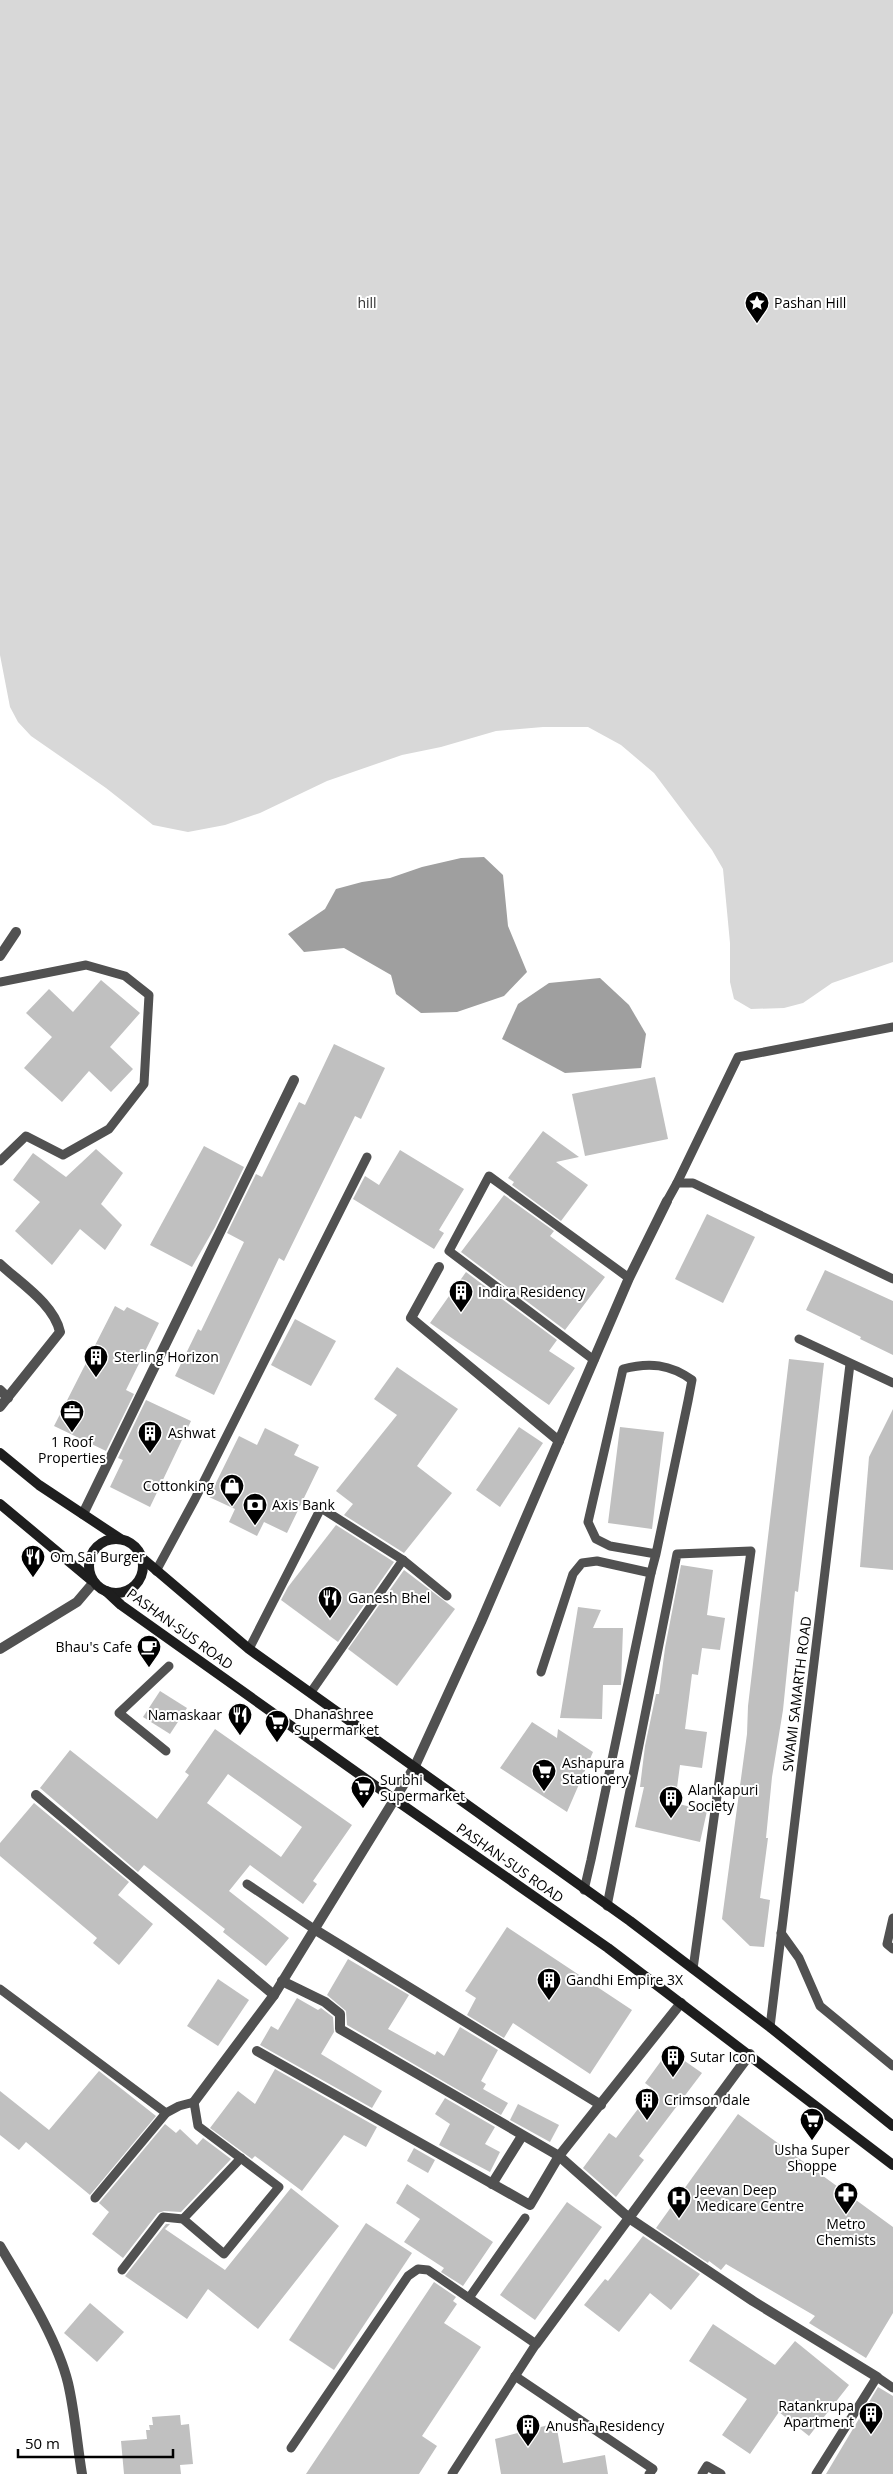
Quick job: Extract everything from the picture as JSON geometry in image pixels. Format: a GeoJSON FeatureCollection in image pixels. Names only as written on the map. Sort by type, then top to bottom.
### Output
{"type":"FeatureCollection","features":[{"type":"Feature","properties":{"kind":"main road"},"geometry":{"type":"LineString","coordinates":[[0,1453],[39,1485],[119,1538],[133,1545],[142,1558],[141,1576],[130,1590],[118,1593],[106,1591],[0,1504]]}},
{"type":"Feature","properties":{"kind":"main road"},"geometry":{"type":"LineString","coordinates":[[94,1582],[88,1571],[89,1558],[95,1547],[106,1540],[119,1538]]}},
{"type":"Feature","properties":{"kind":"main road","name":"PASHAN-SUS ROAD"},"geometry":{"type":"LineString","coordinates":[[142,1558],[249,1649],[415,1766],[693,1968],[893,2126]]}},
{"type":"Feature","properties":{"kind":"main road","name":"PASHAN-SUS ROAD"},"geometry":{"type":"LineString","coordinates":[[106,1591],[120,1605],[608,1948],[750,2054],[893,2165]]}},
{"type":"Feature","properties":{"kind":"street"},"geometry":{"type":"LineString","coordinates":[[0,956],[16,932]]}},
{"type":"Feature","properties":{"kind":"street"},"geometry":{"type":"LineString","coordinates":[[83,1514],[294,1080]]}},
{"type":"Feature","properties":{"kind":"street"},"geometry":{"type":"LineString","coordinates":[[194,2102],[274,1995],[415,1766],[481,1622],[629,1278],[667,1201]]}},
{"type":"Feature","properties":{"kind":"street"},"geometry":{"type":"LineString","coordinates":[[0,1264],[47,1308],[57,1321],[60,1332],[0,1407]]}},
{"type":"Feature","properties":{"kind":"street"},"geometry":{"type":"LineString","coordinates":[[439,1267],[411,1318],[559,1442]]}},
{"type":"Feature","properties":{"kind":"street"},"geometry":{"type":"LineString","coordinates":[[0,1390],[8,1398]]}},
{"type":"Feature","properties":{"kind":"street"},"geometry":{"type":"LineString","coordinates":[[0,1649],[77,1602],[94,1582]]}},
{"type":"Feature","properties":{"kind":"street"},"geometry":{"type":"LineString","coordinates":[[36,1796],[274,1995]]}},
{"type":"Feature","properties":{"kind":"street"},"geometry":{"type":"LineString","coordinates":[[314,1929],[600,2105]]}},
{"type":"Feature","properties":{"kind":"street"},"geometry":{"type":"LineString","coordinates":[[282,1981],[325,2002],[340,2014],[340,2029],[522,2136],[560,2156],[629,2218],[753,2301],[876,2377]]}},
{"type":"Feature","properties":{"kind":"street"},"geometry":{"type":"LineString","coordinates":[[257,2051],[530,2205],[560,2156],[682,2003]]}},
{"type":"Feature","properties":{"kind":"street"},"geometry":{"type":"LineString","coordinates":[[536,2344],[750,2054]]}},
{"type":"Feature","properties":{"kind":"street"},"geometry":{"type":"LineString","coordinates":[[492,2184],[522,2136]]}},
{"type":"Feature","properties":{"kind":"street"},"geometry":{"type":"LineString","coordinates":[[0,2246],[34,2305],[68,2382],[82,2474]]}},
{"type":"Feature","properties":{"kind":"lane"},"geometry":{"type":"LineString","coordinates":[[0,982],[86,965],[125,976],[149,995],[144,1084],[109,1129],[63,1155],[26,1136],[0,1161]]}},
{"type":"Feature","properties":{"kind":"lane"},"geometry":{"type":"LineString","coordinates":[[667,1201],[738,1057],[893,1027]]}},
{"type":"Feature","properties":{"kind":"lane"},"geometry":{"type":"LineString","coordinates":[[156,1571],[195,1498],[367,1157]]}},
{"type":"Feature","properties":{"kind":"lane"},"geometry":{"type":"LineString","coordinates":[[594,1360],[448,1251],[489,1176],[629,1278]]}},
{"type":"Feature","properties":{"kind":"lane"},"geometry":{"type":"LineString","coordinates":[[677,1182],[693,1183],[893,1279]]}},
{"type":"Feature","properties":{"kind":"lane"},"geometry":{"type":"LineString","coordinates":[[799,1339],[893,1383]]}},
{"type":"Feature","properties":{"kind":"lane"},"geometry":{"type":"LineString","coordinates":[[584,1890],[652,1573],[656,1554],[692,1380],[684,1374],[659,1364],[639,1364],[623,1369],[588,1522],[596,1539],[610,1546],[656,1554]]}},
{"type":"Feature","properties":{"kind":"lane","name":"SWAMI SAMARTH ROAD"},"geometry":{"type":"LineString","coordinates":[[770,2027],[850,1364]]}},
{"type":"Feature","properties":{"kind":"lane"},"geometry":{"type":"LineString","coordinates":[[249,1649],[321,1508],[403,1560],[447,1596]]}},
{"type":"Feature","properties":{"kind":"lane"},"geometry":{"type":"LineString","coordinates":[[607,1906],[677,1554],[751,1551],[693,1968]]}},
{"type":"Feature","properties":{"kind":"lane"},"geometry":{"type":"LineString","coordinates":[[310,1692],[403,1560]]}},
{"type":"Feature","properties":{"kind":"lane"},"geometry":{"type":"LineString","coordinates":[[542,1672],[573,1574],[582,1563],[598,1561],[652,1573]]}},
{"type":"Feature","properties":{"kind":"lane"},"geometry":{"type":"LineString","coordinates":[[166,1751],[120,1713],[169,1666]]}},
{"type":"Feature","properties":{"kind":"lane"},"geometry":{"type":"LineString","coordinates":[[247,1884],[314,1929]]}},
{"type":"Feature","properties":{"kind":"lane"},"geometry":{"type":"LineString","coordinates":[[893,1918],[887,1944],[893,1949]]}},
{"type":"Feature","properties":{"kind":"lane"},"geometry":{"type":"LineString","coordinates":[[781,1933],[799,1958],[820,2006],[893,2066]]}},
{"type":"Feature","properties":{"kind":"lane"},"geometry":{"type":"LineString","coordinates":[[0,1989],[166,2113]]}},
{"type":"Feature","properties":{"kind":"lane"},"geometry":{"type":"LineString","coordinates":[[96,2198],[166,2113],[179,2106],[194,2102],[198,2126],[279,2186],[224,2254],[183,2219],[163,2217],[122,2270]]}},
{"type":"Feature","properties":{"kind":"lane"},"geometry":{"type":"LineString","coordinates":[[183,2219],[241,2158]]}},
{"type":"Feature","properties":{"kind":"lane"},"geometry":{"type":"LineString","coordinates":[[469,2298],[525,2218]]}},
{"type":"Feature","properties":{"kind":"lane"},"geometry":{"type":"LineString","coordinates":[[291,2448],[408,2276],[418,2269],[428,2270],[536,2344],[452,2474]]}},
{"type":"Feature","properties":{"kind":"lane"},"geometry":{"type":"LineString","coordinates":[[515,2376],[653,2469],[650,2474]]}},
{"type":"Feature","properties":{"kind":"lane"},"geometry":{"type":"LineString","coordinates":[[816,2474],[876,2377],[893,2388]]}},
{"type":"Feature","properties":{"kind":"lane"},"geometry":{"type":"LineString","coordinates":[[702,2474],[707,2466],[721,2474]]}},
{"type":"Feature","properties":{"kind":"green space","name":"hill"},"geometry":{"type":"Polygon","coordinates":[[[0,0],[893,0],[893,962],[832,983],[803,1003],[784,1008],[751,1009],[734,999],[730,982],[730,943],[723,869],[712,850],[654,773],[621,745],[588,727],[543,727],[496,731],[441,747],[402,755],[327,781],[260,813],[225,825],[188,832],[153,825],[106,788],[31,736],[18,722],[10,707],[0,655],[0,0]]]}},
{"type":"Feature","properties":{"kind":"shaded area"},"geometry":{"type":"Polygon","coordinates":[[[484,857],[503,875],[508,926],[527,972],[504,996],[457,1012],[421,1013],[396,994],[391,975],[344,948],[304,952],[288,934],[325,909],[336,889],[362,882],[390,878],[422,867],[461,858],[484,857]]]}},
{"type":"Feature","properties":{"kind":"shaded area"},"geometry":{"type":"Polygon","coordinates":[[[600,978],[629,1005],[646,1034],[641,1068],[565,1073],[502,1039],[518,1004],[549,983],[600,978]]]}},
{"type":"Feature","properties":{"kind":"building"},"geometry":{"type":"Polygon","coordinates":[[[101,980],[140,1013],[110,1047],[133,1069],[111,1092],[89,1071],[62,1102],[24,1068],[52,1037],[26,1013],[49,989],[73,1012],[101,980]]]}},
{"type":"Feature","properties":{"kind":"building"},"geometry":{"type":"Polygon","coordinates":[[[334,1044],[385,1068],[361,1119],[355,1116],[284,1261],[279,1258],[214,1395],[175,1376],[198,1329],[201,1331],[244,1242],[227,1233],[256,1174],[262,1177],[299,1102],[305,1105],[334,1044]]]}},
{"type":"Feature","properties":{"kind":"building"},"geometry":{"type":"Polygon","coordinates":[[[655,1077],[668,1139],[585,1156],[572,1094],[655,1077]]]}},
{"type":"Feature","properties":{"kind":"building"},"geometry":{"type":"Polygon","coordinates":[[[543,1131],[579,1157],[556,1162],[588,1185],[561,1221],[512,1185],[514,1182],[508,1178],[543,1131]]]}},
{"type":"Feature","properties":{"kind":"building"},"geometry":{"type":"Polygon","coordinates":[[[204,1146],[244,1167],[215,1227],[192,1267],[150,1245],[204,1146]]]}},
{"type":"Feature","properties":{"kind":"building"},"geometry":{"type":"Polygon","coordinates":[[[96,1149],[123,1173],[101,1204],[122,1225],[105,1250],[80,1229],[52,1265],[15,1231],[40,1202],[13,1180],[33,1153],[66,1177],[96,1149]]]}},
{"type":"Feature","properties":{"kind":"building"},"geometry":{"type":"Polygon","coordinates":[[[400,1150],[464,1189],[439,1230],[444,1233],[434,1249],[353,1199],[365,1176],[379,1185],[400,1150]]]}},
{"type":"Feature","properties":{"kind":"building"},"geometry":{"type":"Polygon","coordinates":[[[504,1195],[554,1231],[550,1236],[605,1277],[565,1330],[461,1252],[504,1195]]]}},
{"type":"Feature","properties":{"kind":"building"},"geometry":{"type":"Polygon","coordinates":[[[707,1214],[755,1237],[723,1303],[675,1279],[707,1214]]]}},
{"type":"Feature","properties":{"kind":"building"},"geometry":{"type":"Polygon","coordinates":[[[825,1270],[893,1301],[893,1355],[806,1310],[825,1270]]]}},
{"type":"Feature","properties":{"kind":"building"},"geometry":{"type":"Polygon","coordinates":[[[466,1272],[557,1340],[549,1351],[575,1368],[549,1405],[430,1323],[466,1272]]]}},
{"type":"Feature","properties":{"kind":"building","name":"Sterling Horizon"},"geometry":{"type":"Polygon","coordinates":[[[115,1306],[124,1311],[127,1307],[159,1323],[126,1390],[134,1394],[106,1451],[54,1426],[115,1306]]]}},
{"type":"Feature","properties":{"kind":"building"},"geometry":{"type":"Polygon","coordinates":[[[295,1319],[336,1341],[311,1386],[271,1365],[295,1319]]]}},
{"type":"Feature","properties":{"kind":"building"},"geometry":{"type":"Polygon","coordinates":[[[789,1359],[824,1363],[798,1592],[795,1591],[783,1710],[772,1777],[766,1838],[768,1838],[760,1898],[770,1900],[764,1947],[750,1946],[722,1919],[747,1734],[748,1706],[789,1359]]]}},
{"type":"Feature","properties":{"kind":"building"},"geometry":{"type":"Polygon","coordinates":[[[397,1367],[458,1409],[417,1466],[452,1493],[404,1553],[344,1515],[353,1504],[336,1491],[397,1415],[374,1399],[397,1367]]]}},
{"type":"Feature","properties":{"kind":"building","name":"Ashwat"},"geometry":{"type":"Polygon","coordinates":[[[146,1400],[191,1421],[150,1507],[110,1487],[123,1460],[118,1458],[146,1400]]]}},
{"type":"Feature","properties":{"kind":"building"},"geometry":{"type":"Polygon","coordinates":[[[893,1409],[893,1570],[860,1567],[869,1457],[893,1409]]]}},
{"type":"Feature","properties":{"kind":"building"},"geometry":{"type":"Polygon","coordinates":[[[519,1427],[543,1443],[500,1507],[476,1490],[519,1427]]]}},
{"type":"Feature","properties":{"kind":"building"},"geometry":{"type":"Polygon","coordinates":[[[620,1427],[664,1432],[652,1529],[608,1523],[620,1427]]]}},
{"type":"Feature","properties":{"kind":"building"},"geometry":{"type":"Polygon","coordinates":[[[265,1428],[299,1445],[294,1455],[319,1467],[287,1533],[264,1522],[257,1536],[229,1522],[235,1509],[209,1497],[239,1436],[257,1445],[265,1428]]]}},
{"type":"Feature","properties":{"kind":"building"},"geometry":{"type":"Polygon","coordinates":[[[336,1525],[394,1562],[338,1642],[281,1600],[288,1587],[336,1525]]]}},
{"type":"Feature","properties":{"kind":"building"},"geometry":{"type":"Polygon","coordinates":[[[681,1565],[713,1570],[707,1615],[725,1618],[720,1650],[702,1648],[698,1675],[692,1674],[685,1729],[707,1732],[702,1768],[680,1765],[675,1803],[707,1811],[700,1842],[635,1827],[644,1787],[640,1787],[645,1746],[656,1694],[659,1694],[665,1648],[681,1565]]]}},
{"type":"Feature","properties":{"kind":"building"},"geometry":{"type":"Polygon","coordinates":[[[404,1570],[455,1609],[397,1686],[348,1649],[404,1570]]]}},
{"type":"Feature","properties":{"kind":"building"},"geometry":{"type":"Polygon","coordinates":[[[578,1607],[601,1610],[593,1628],[623,1628],[621,1685],[603,1685],[602,1719],[560,1718],[578,1607]]]}},
{"type":"Feature","properties":{"kind":"building"},"geometry":{"type":"Polygon","coordinates":[[[160,1691],[187,1708],[170,1734],[143,1717],[160,1691]]]}},
{"type":"Feature","properties":{"kind":"building"},"geometry":{"type":"Polygon","coordinates":[[[532,1722],[557,1738],[558,1729],[593,1752],[567,1812],[500,1768],[532,1722]]]}},
{"type":"Feature","properties":{"kind":"building"},"geometry":{"type":"Polygon","coordinates":[[[215,1729],[352,1825],[313,1881],[317,1884],[303,1904],[250,1865],[229,1891],[289,1938],[266,1966],[223,1932],[225,1929],[144,1865],[138,1872],[40,1788],[70,1750],[157,1819],[189,1775],[185,1772],[215,1729]],[[228,1774],[207,1803],[281,1857],[302,1827],[228,1774]]]}},
{"type":"Feature","properties":{"kind":"building"},"geometry":{"type":"Polygon","coordinates":[[[34,1803],[129,1882],[118,1895],[153,1924],[119,1965],[93,1943],[97,1938],[0,1856],[0,1843],[34,1803]]]}},
{"type":"Feature","properties":{"kind":"building","name":"Gandhi Empire 3X"},"geometry":{"type":"Polygon","coordinates":[[[507,1927],[632,2010],[590,2074],[513,2023],[504,2038],[467,2015],[476,1998],[465,1991],[507,1927]]]}},
{"type":"Feature","properties":{"kind":"building"},"geometry":{"type":"Polygon","coordinates":[[[348,1959],[409,1995],[388,2029],[435,2055],[437,2051],[444,2056],[460,2027],[498,2050],[481,2081],[486,2084],[483,2089],[508,2103],[501,2115],[347,2025],[346,2011],[327,1995],[348,1959]]]}},
{"type":"Feature","properties":{"kind":"building"},"geometry":{"type":"Polygon","coordinates":[[[218,1979],[249,2000],[218,2046],[187,2026],[218,1979]]]}},
{"type":"Feature","properties":{"kind":"building"},"geometry":{"type":"Polygon","coordinates":[[[297,1998],[318,2010],[321,2008],[333,2017],[334,2032],[321,2054],[382,2091],[372,2108],[260,2045],[271,2026],[278,2030],[297,1998]]]}},
{"type":"Feature","properties":{"kind":"building"},"geometry":{"type":"Polygon","coordinates":[[[669,2050],[702,2073],[639,2156],[644,2160],[616,2197],[583,2168],[609,2133],[616,2138],[653,2089],[645,2083],[669,2050]]]}},
{"type":"Feature","properties":{"kind":"building"},"geometry":{"type":"Polygon","coordinates":[[[275,2069],[377,2127],[366,2147],[344,2135],[302,2191],[255,2156],[252,2159],[210,2128],[238,2091],[255,2104],[275,2069]]]}},
{"type":"Feature","properties":{"kind":"building"},"geometry":{"type":"Polygon","coordinates":[[[99,2071],[156,2116],[90,2195],[26,2142],[19,2150],[0,2135],[0,2091],[49,2130],[99,2071]]]}},
{"type":"Feature","properties":{"kind":"building"},"geometry":{"type":"Polygon","coordinates":[[[445,2098],[495,2127],[485,2144],[500,2152],[490,2172],[439,2145],[450,2124],[435,2114],[445,2098]]]}},
{"type":"Feature","properties":{"kind":"building"},"geometry":{"type":"Polygon","coordinates":[[[518,2104],[559,2125],[550,2142],[510,2120],[518,2104]]]}},
{"type":"Feature","properties":{"kind":"building"},"geometry":{"type":"Polygon","coordinates":[[[738,2114],[893,2227],[893,2313],[866,2358],[809,2323],[815,2316],[726,2264],[721,2270],[709,2261],[708,2263],[656,2228],[738,2114]]]}},
{"type":"Feature","properties":{"kind":"building"},"geometry":{"type":"Polygon","coordinates":[[[165,2124],[176,2133],[180,2129],[197,2145],[203,2138],[231,2159],[181,2212],[164,2211],[158,2213],[123,2258],[92,2234],[109,2212],[99,2203],[165,2124]]]}},
{"type":"Feature","properties":{"kind":"building"},"geometry":{"type":"Polygon","coordinates":[[[414,2148],[435,2160],[428,2173],[407,2161],[414,2148]]]}},
{"type":"Feature","properties":{"kind":"building"},"geometry":{"type":"Polygon","coordinates":[[[407,2184],[493,2242],[463,2286],[441,2272],[444,2268],[404,2242],[420,2219],[396,2203],[407,2184]]]}},
{"type":"Feature","properties":{"kind":"building"},"geometry":{"type":"Polygon","coordinates":[[[291,2188],[339,2226],[258,2329],[208,2289],[187,2319],[125,2276],[166,2224],[170,2224],[165,2229],[225,2270],[291,2188]]]}},
{"type":"Feature","properties":{"kind":"building"},"geometry":{"type":"Polygon","coordinates":[[[567,2202],[602,2227],[535,2320],[500,2295],[567,2202]]]}},
{"type":"Feature","properties":{"kind":"building"},"geometry":{"type":"Polygon","coordinates":[[[366,2223],[412,2253],[334,2370],[289,2340],[366,2223]]]}},
{"type":"Feature","properties":{"kind":"building"},"geometry":{"type":"Polygon","coordinates":[[[643,2236],[700,2274],[671,2310],[650,2293],[619,2332],[584,2305],[605,2279],[608,2281],[643,2236]]]}},
{"type":"Feature","properties":{"kind":"building"},"geometry":{"type":"Polygon","coordinates":[[[434,2282],[456,2297],[453,2301],[457,2304],[444,2323],[481,2347],[422,2436],[437,2446],[419,2474],[306,2474],[434,2282]]]}},
{"type":"Feature","properties":{"kind":"building"},"geometry":{"type":"Polygon","coordinates":[[[90,2303],[124,2332],[97,2362],[64,2333],[90,2303]]]}},
{"type":"Feature","properties":{"kind":"building"},"geometry":{"type":"Polygon","coordinates":[[[713,2324],[775,2365],[795,2341],[849,2385],[809,2436],[779,2412],[750,2454],[722,2435],[747,2399],[689,2361],[713,2324]]]}},
{"type":"Feature","properties":{"kind":"building","name":"Ratankrupa Apartment"},"geometry":{"type":"Polygon","coordinates":[[[878,2387],[893,2396],[893,2474],[826,2474],[878,2387]]]}},
{"type":"Feature","properties":{"kind":"building"},"geometry":{"type":"Polygon","coordinates":[[[180,2415],[181,2425],[189,2424],[193,2464],[180,2465],[181,2474],[124,2474],[121,2441],[147,2439],[146,2430],[150,2430],[149,2425],[153,2425],[152,2417],[180,2415]]]}},
{"type":"Feature","properties":{"kind":"building","name":"Anusha Residency"},"geometry":{"type":"Polygon","coordinates":[[[556,2423],[563,2463],[605,2455],[608,2474],[501,2474],[495,2439],[556,2423]]]}},
{"type":"Feature","properties":{"kind":"place","name":"Pashan Hill"},"geometry":{"type":"Point","coordinates":[757,324]}},
{"type":"Feature","properties":{"kind":"place","name":"Indira Residency"},"geometry":{"type":"Point","coordinates":[461,1313]}},
{"type":"Feature","properties":{"kind":"place","name":"Sterling Horizon"},"geometry":{"type":"Point","coordinates":[96,1378]}},
{"type":"Feature","properties":{"kind":"place","name":"1 Roof Properties"},"geometry":{"type":"Point","coordinates":[72,1433]}},
{"type":"Feature","properties":{"kind":"place","name":"Ashwat"},"geometry":{"type":"Point","coordinates":[150,1454]}},
{"type":"Feature","properties":{"kind":"place","name":"Cottonking"},"geometry":{"type":"Point","coordinates":[232,1507]}},
{"type":"Feature","properties":{"kind":"place","name":"Axis Bank"},"geometry":{"type":"Point","coordinates":[255,1526]}},
{"type":"Feature","properties":{"kind":"place","name":"Om Sai Burger"},"geometry":{"type":"Point","coordinates":[33,1578]}},
{"type":"Feature","properties":{"kind":"place","name":"Ganesh Bhel"},"geometry":{"type":"Point","coordinates":[330,1619]}},
{"type":"Feature","properties":{"kind":"place","name":"Bhau's Cafe"},"geometry":{"type":"Point","coordinates":[149,1668]}},
{"type":"Feature","properties":{"kind":"place","name":"Namaskaar"},"geometry":{"type":"Point","coordinates":[240,1736]}},
{"type":"Feature","properties":{"kind":"place","name":"Dhanashree Supermarket"},"geometry":{"type":"Point","coordinates":[277,1743]}},
{"type":"Feature","properties":{"kind":"place","name":"Ashapura Stationery"},"geometry":{"type":"Point","coordinates":[544,1792]}},
{"type":"Feature","properties":{"kind":"place","name":"Surbhi Supermarket"},"geometry":{"type":"Point","coordinates":[363,1809]}},
{"type":"Feature","properties":{"kind":"place","name":"Alankapuri Society"},"geometry":{"type":"Point","coordinates":[671,1819]}},
{"type":"Feature","properties":{"kind":"place","name":"Gandhi Empire 3X"},"geometry":{"type":"Point","coordinates":[549,2001]}},
{"type":"Feature","properties":{"kind":"place","name":"Sutar Icon"},"geometry":{"type":"Point","coordinates":[673,2078]}},
{"type":"Feature","properties":{"kind":"place","name":"Crimson dale"},"geometry":{"type":"Point","coordinates":[647,2121]}},
{"type":"Feature","properties":{"kind":"place","name":"Usha Super Shoppe"},"geometry":{"type":"Point","coordinates":[812,2141]}},
{"type":"Feature","properties":{"kind":"place","name":"Metro Chemists"},"geometry":{"type":"Point","coordinates":[846,2215]}},
{"type":"Feature","properties":{"kind":"place","name":"Jeevan Deep Medicare Centre"},"geometry":{"type":"Point","coordinates":[679,2219]}},
{"type":"Feature","properties":{"kind":"place","name":"Ratankrupa Apartment"},"geometry":{"type":"Point","coordinates":[871,2435]}},
{"type":"Feature","properties":{"kind":"place","name":"Anusha Residency"},"geometry":{"type":"Point","coordinates":[528,2447]}}]}
